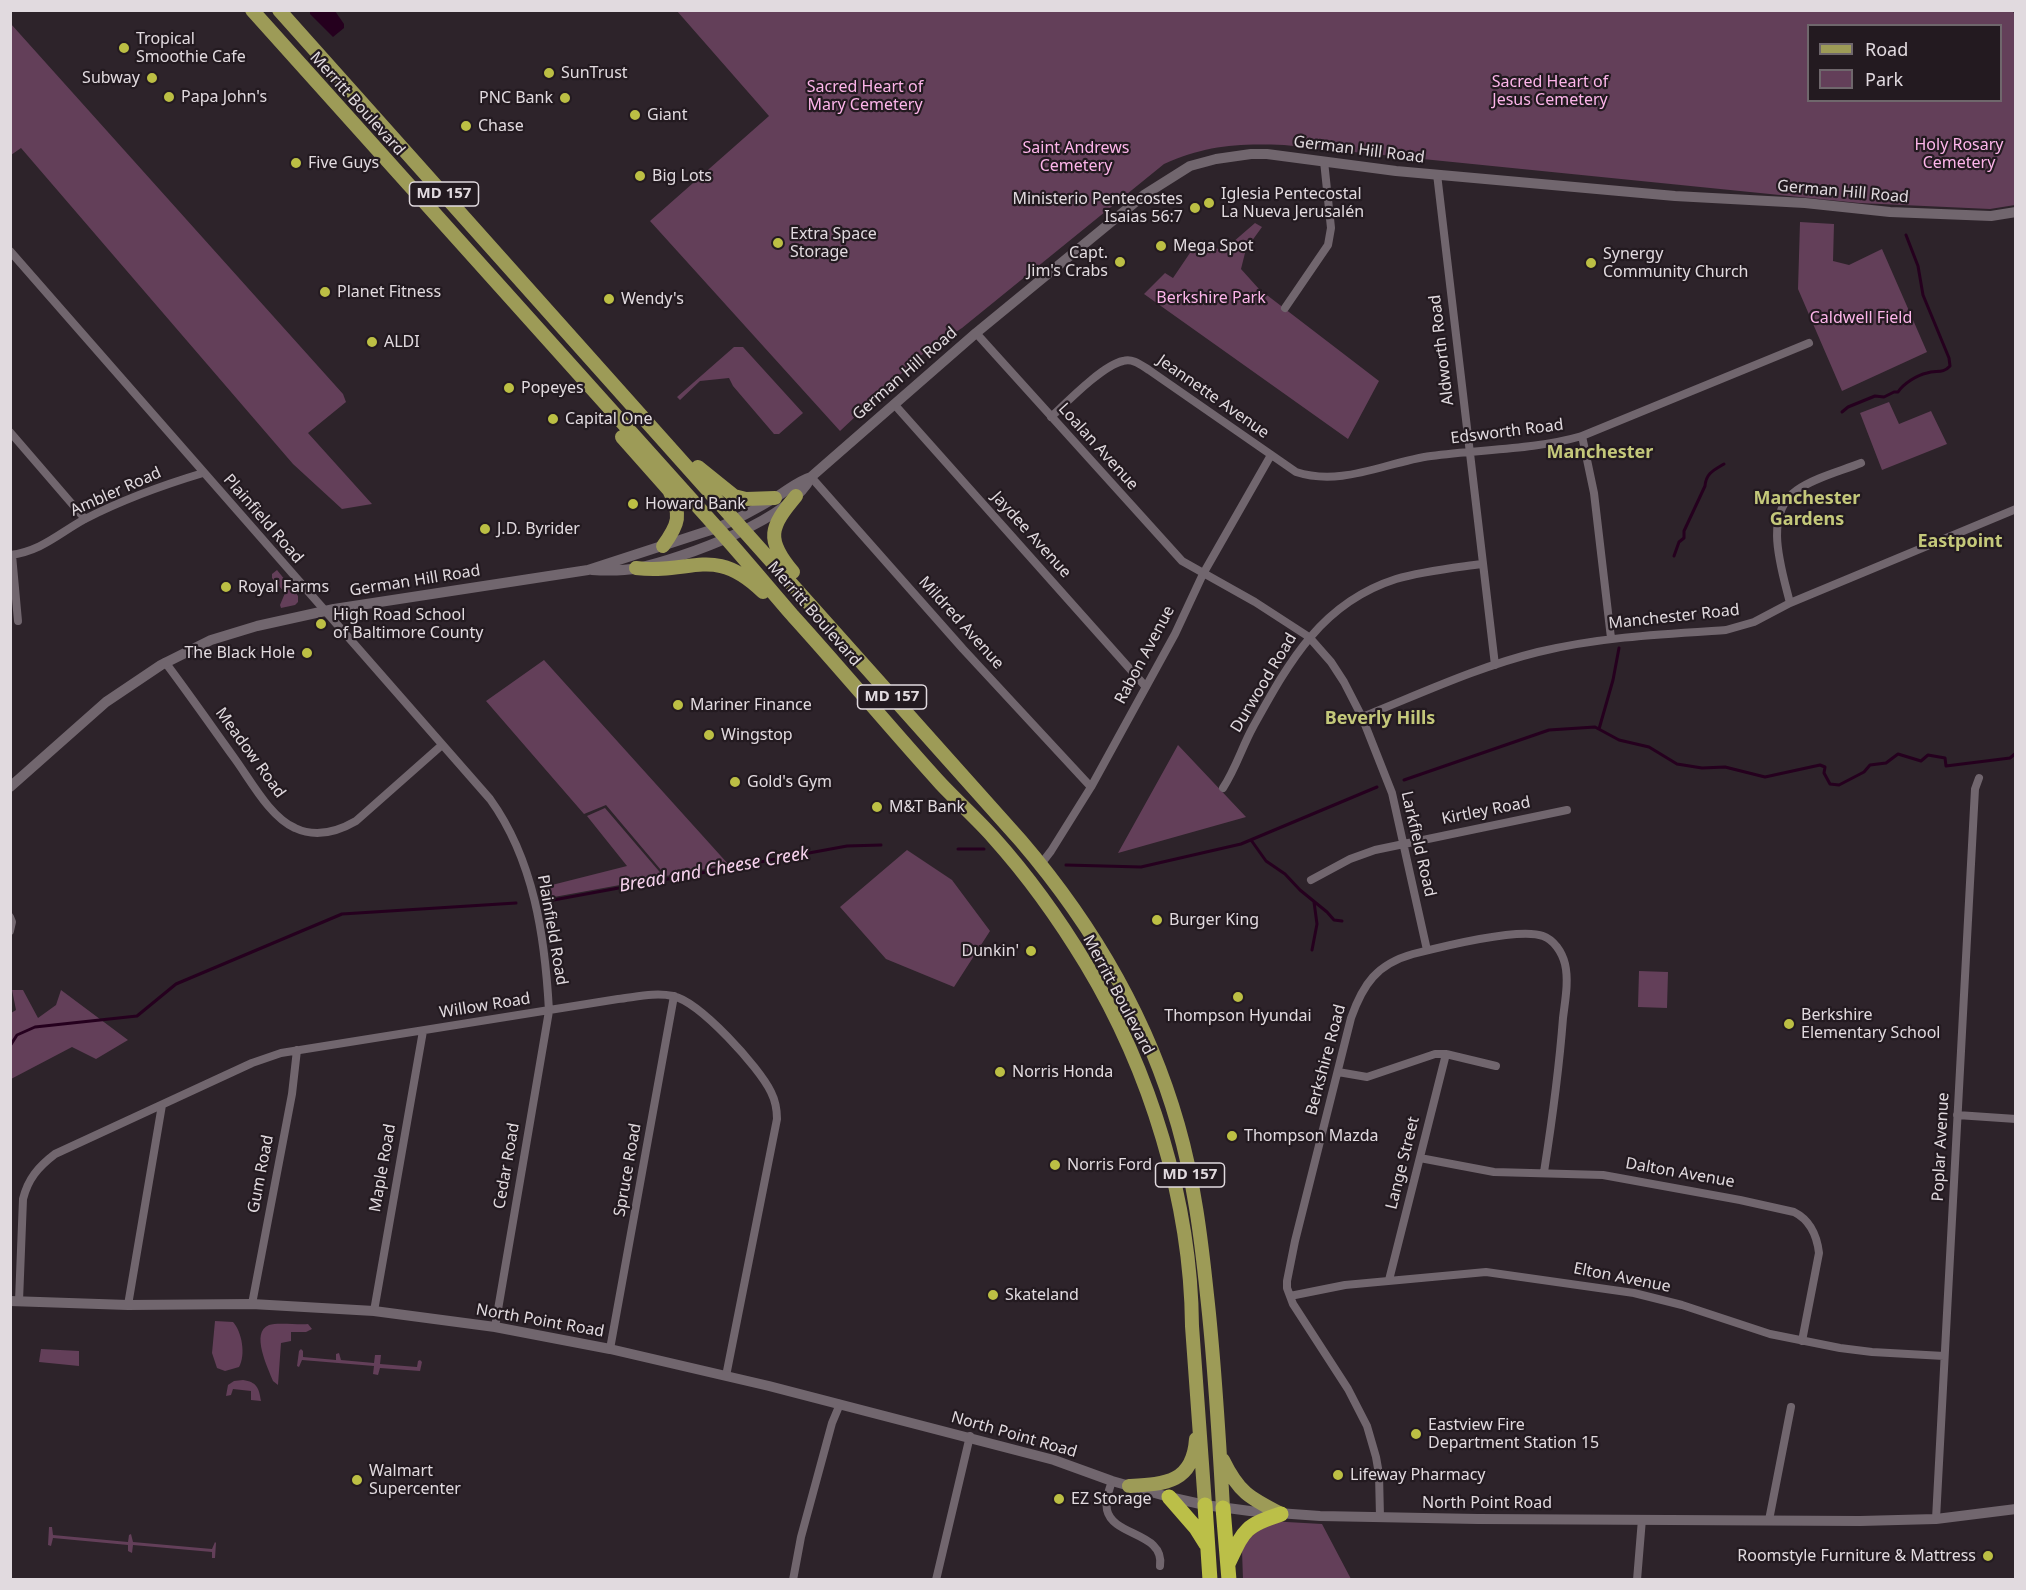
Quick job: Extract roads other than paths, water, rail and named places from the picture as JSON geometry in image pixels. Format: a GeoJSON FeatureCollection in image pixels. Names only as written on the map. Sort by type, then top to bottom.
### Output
{"type":"FeatureCollection","features":[{"type":"Feature","properties":{"kind":"highway"},"geometry":{"type":"LineString","coordinates":[[1169,1497],[1196,1528],[1208,1548]]}},
{"type":"Feature","properties":{"kind":"highway"},"geometry":{"type":"LineString","coordinates":[[1205,1505],[1210,1580]]}},
{"type":"Feature","properties":{"kind":"highway"},"geometry":{"type":"LineString","coordinates":[[1223,1508],[1229,1572]]}},
{"type":"Feature","properties":{"kind":"highway"},"geometry":{"type":"LineString","coordinates":[[1229,1572],[1244,1531],[1260,1521],[1281,1514]]}},
{"type":"Feature","properties":{"kind":"main road","name":"Merritt Boulevard"},"geometry":{"type":"LineString","coordinates":[[252,10],[722,533],[945,788],[994,838],[1069,937],[1104,995],[1138,1069],[1155,1115],[1174,1188],[1186,1254],[1191,1302],[1205,1505]]}},
{"type":"Feature","properties":{"kind":"main road","name":"Merritt Boulevard"},"geometry":{"type":"LineString","coordinates":[[279,10],[1041,864],[1080,917],[1101,951],[1142,1029],[1178,1127],[1196,1203],[1202,1247],[1212,1339],[1223,1508]]}},
{"type":"Feature","properties":{"kind":"main road"},"geometry":{"type":"LineString","coordinates":[[612,413],[607,417],[669,490],[674,499],[678,520],[663,546]]}},
{"type":"Feature","properties":{"kind":"main road"},"geometry":{"type":"LineString","coordinates":[[659,435],[734,496],[746,499],[775,498]]}},
{"type":"Feature","properties":{"kind":"main road"},"geometry":{"type":"LineString","coordinates":[[796,496],[779,516],[774,537],[776,547],[782,559],[829,614],[826,623]]}},
{"type":"Feature","properties":{"kind":"main road"},"geometry":{"type":"LineString","coordinates":[[636,568],[653,570],[715,564],[738,571],[767,595],[778,598]]}},
{"type":"Feature","properties":{"kind":"main road"},"geometry":{"type":"LineString","coordinates":[[994,838],[1003,840],[1026,866],[1041,864]]}},
{"type":"Feature","properties":{"kind":"main road"},"geometry":{"type":"LineString","coordinates":[[1025,876],[1032,873],[1038,876],[1064,904],[1080,917]]}},
{"type":"Feature","properties":{"kind":"main road"},"geometry":{"type":"LineString","coordinates":[[1129,1486],[1161,1484],[1183,1474],[1191,1461],[1196,1444],[1198,1416]]}},
{"type":"Feature","properties":{"kind":"main road"},"geometry":{"type":"LineString","coordinates":[[1220,1455],[1229,1474],[1243,1492],[1281,1514]]}},
{"type":"Feature","properties":{"kind":"street","name":"German Hill Road"},"geometry":{"type":"LineString","coordinates":[[588,570],[636,568],[740,525],[796,496],[811,477],[894,404],[1143,195],[1190,166],[1216,159],[1251,154],[1383,169],[1675,196],[1805,203],[1890,212],[1996,216],[2016,212]]}},
{"type":"Feature","properties":{"kind":"street"},"geometry":{"type":"LineString","coordinates":[[1284,308],[1328,246],[1331,228],[1324,161]]}},
{"type":"Feature","properties":{"kind":"street","name":"Aldworth Road"},"geometry":{"type":"LineString","coordinates":[[1437,174],[1481,564],[1495,665]]}},
{"type":"Feature","properties":{"kind":"street","name":"Plainfield Road"},"geometry":{"type":"LineString","coordinates":[[10,251],[202,473],[490,799],[505,820],[522,855],[533,894],[547,977],[549,1011]]}},
{"type":"Feature","properties":{"kind":"street","name":"Loalan Avenue"},"geometry":{"type":"LineString","coordinates":[[976,333],[1171,551],[1203,574]]}},
{"type":"Feature","properties":{"kind":"street","name":"Edsworth Road"},"geometry":{"type":"LineString","coordinates":[[1271,455],[1296,472],[1326,478],[1429,456],[1551,444],[1582,436],[1809,343]]}},
{"type":"Feature","properties":{"kind":"street","name":"Jeannette Avenue"},"geometry":{"type":"LineString","coordinates":[[1051,417],[1082,388],[1113,365],[1123,360],[1132,360],[1271,455]]}},
{"type":"Feature","properties":{"kind":"street","name":"Jaydee Avenue"},"geometry":{"type":"LineString","coordinates":[[894,404],[1146,687]]}},
{"type":"Feature","properties":{"kind":"street"},"geometry":{"type":"LineString","coordinates":[[10,432],[85,519]]}},
{"type":"Feature","properties":{"kind":"street"},"geometry":{"type":"LineString","coordinates":[[1582,436],[1594,493],[1611,638]]}},
{"type":"Feature","properties":{"kind":"street","name":"Rabon Avenue"},"geometry":{"type":"LineString","coordinates":[[1041,864],[1052,851],[1090,787],[1175,634],[1203,574],[1271,455]]}},
{"type":"Feature","properties":{"kind":"street"},"geometry":{"type":"LineString","coordinates":[[1790,603],[1777,531],[1783,506],[1787,499],[1801,488],[1861,463]]}},
{"type":"Feature","properties":{"kind":"street","name":"Ambler Road"},"geometry":{"type":"LineString","coordinates":[[11,555],[28,552],[48,544],[85,519],[155,489],[202,473]]}},
{"type":"Feature","properties":{"kind":"street","name":"German Hill Road"},"geometry":{"type":"LineString","coordinates":[[740,525],[800,480],[811,477]]}},
{"type":"Feature","properties":{"kind":"street","name":"Mildred Avenue"},"geometry":{"type":"LineString","coordinates":[[811,477],[963,649],[1090,787]]}},
{"type":"Feature","properties":{"kind":"street","name":"Manchester Road"},"geometry":{"type":"LineString","coordinates":[[1362,717],[1495,665],[1540,652],[1611,638],[1726,630],[1754,622],[1790,603],[2016,509]]}},
{"type":"Feature","properties":{"kind":"street","name":"German Hill Road"},"geometry":{"type":"LineString","coordinates":[[11,786],[106,702],[165,662],[194,647],[229,634],[324,611],[588,570],[663,546],[722,533]]}},
{"type":"Feature","properties":{"kind":"street"},"geometry":{"type":"LineString","coordinates":[[11,555],[18,621]]}},
{"type":"Feature","properties":{"kind":"street","name":"Durwood Road"},"geometry":{"type":"LineString","coordinates":[[1223,788],[1236,766],[1245,741],[1267,702],[1309,637],[1341,607],[1369,589],[1413,575],[1481,564]]}},
{"type":"Feature","properties":{"kind":"street","name":"Larkfield Road"},"geometry":{"type":"LineString","coordinates":[[1203,574],[1255,602],[1309,637],[1337,670],[1362,717],[1392,794],[1427,950]]}},
{"type":"Feature","properties":{"kind":"street","name":"Meadow Road"},"geometry":{"type":"LineString","coordinates":[[165,662],[265,802],[289,825],[304,831],[325,833],[356,821],[442,745]]}},
{"type":"Feature","properties":{"kind":"street","name":"Poplar Avenue"},"geometry":{"type":"LineString","coordinates":[[1936,1519],[1975,789],[1980,778]]}},
{"type":"Feature","properties":{"kind":"street","name":"Kirtley Road"},"geometry":{"type":"LineString","coordinates":[[1311,880],[1350,860],[1404,843],[1567,810]]}},
{"type":"Feature","properties":{"kind":"street"},"geometry":{"type":"LineString","coordinates":[[10,917],[11,931]]}},
{"type":"Feature","properties":{"kind":"street","name":"Berkshire Road"},"geometry":{"type":"LineString","coordinates":[[1380,1517],[1378,1466],[1367,1426],[1348,1389],[1290,1296],[1287,1288],[1287,1271],[1351,1018],[1365,986],[1382,968],[1404,956],[1427,950],[1526,933],[1548,939],[1562,955],[1566,980],[1561,1044],[1544,1173]]}},
{"type":"Feature","properties":{"kind":"street","name":"Willow Road"},"geometry":{"type":"LineString","coordinates":[[15,1301],[23,1199],[26,1187],[37,1170],[54,1154],[252,1063],[297,1050],[647,995],[674,996],[697,1007],[755,1069],[771,1092],[777,1112],[726,1376]]}},
{"type":"Feature","properties":{"kind":"street","name":"Spruce Road"},"geometry":{"type":"LineString","coordinates":[[610,1349],[674,996]]}},
{"type":"Feature","properties":{"kind":"street","name":"Cedar Road"},"geometry":{"type":"LineString","coordinates":[[495,1326],[549,1011]]}},
{"type":"Feature","properties":{"kind":"street","name":"Maple Road"},"geometry":{"type":"LineString","coordinates":[[374,1311],[423,1031]]}},
{"type":"Feature","properties":{"kind":"street","name":"Gum Road"},"geometry":{"type":"LineString","coordinates":[[252,1305],[292,1094],[297,1050]]}},
{"type":"Feature","properties":{"kind":"street"},"geometry":{"type":"LineString","coordinates":[[1338,1072],[1367,1077],[1428,1056],[1446,1054],[1496,1066]]}},
{"type":"Feature","properties":{"kind":"street","name":"Lange Street"},"geometry":{"type":"LineString","coordinates":[[1389,1280],[1446,1054]]}},
{"type":"Feature","properties":{"kind":"street"},"geometry":{"type":"LineString","coordinates":[[128,1305],[162,1105]]}},
{"type":"Feature","properties":{"kind":"street"},"geometry":{"type":"LineString","coordinates":[[1957,1115],[2016,1119]]}},
{"type":"Feature","properties":{"kind":"street","name":"Dalton Avenue"},"geometry":{"type":"LineString","coordinates":[[1420,1158],[1494,1172],[1587,1173],[1751,1202],[1802,1216],[1810,1225],[1816,1238],[1819,1253],[1802,1341]]}},
{"type":"Feature","properties":{"kind":"street","name":"Elton Avenue"},"geometry":{"type":"LineString","coordinates":[[1290,1296],[1345,1285],[1486,1272],[1609,1289],[1659,1299],[1770,1334],[1802,1341],[1857,1351],[1944,1356]]}},
{"type":"Feature","properties":{"kind":"street","name":"North Point Road"},"geometry":{"type":"LineString","coordinates":[[15,1301],[128,1305],[252,1305],[374,1311],[495,1326],[610,1349],[970,1436],[1054,1460],[1129,1486],[1223,1508],[1281,1514],[1380,1517],[1860,1521],[1936,1519],[2016,1509]]}},
{"type":"Feature","properties":{"kind":"street"},"geometry":{"type":"LineString","coordinates":[[793,1580],[801,1537],[832,1423],[840,1404]]}},
{"type":"Feature","properties":{"kind":"street"},"geometry":{"type":"LineString","coordinates":[[1769,1520],[1791,1407]]}},
{"type":"Feature","properties":{"kind":"street"},"geometry":{"type":"LineString","coordinates":[[936,1580],[970,1436]]}},
{"type":"Feature","properties":{"kind":"street"},"geometry":{"type":"LineString","coordinates":[[1112,1481],[1107,1501],[1109,1516],[1155,1547],[1161,1559],[1160,1566]]}},
{"type":"Feature","properties":{"kind":"street"},"geometry":{"type":"LineString","coordinates":[[1637,1580],[1642,1519]]}},
{"type":"Feature","properties":{"kind":"waterway","name":"Bread and Cheese Creek"},"geometry":{"type":"LineString","coordinates":[[1842,412],[1848,407],[1875,396],[1884,397],[1898,392],[1915,378],[1945,370],[1950,366],[1949,358],[1923,295],[1918,266],[1906,235]]}},
{"type":"Feature","properties":{"kind":"waterway","name":"Bread and Cheese Creek"},"geometry":{"type":"LineString","coordinates":[[1674,556],[1679,542],[1684,538],[1684,531],[1707,478],[1711,472],[1724,464]]}},
{"type":"Feature","properties":{"kind":"waterway","name":"Bread and Cheese Creek"},"geometry":{"type":"LineString","coordinates":[[1599,729],[1613,680],[1619,648]]}},
{"type":"Feature","properties":{"kind":"waterway","name":"Bread and Cheese Creek"},"geometry":{"type":"LineString","coordinates":[[1404,780],[1549,730],[1595,727],[1619,740],[1649,747],[1677,764],[1702,768],[1725,767],[1765,777],[1820,765],[1825,767],[1824,773],[1830,784],[1839,785],[1864,772],[1870,765],[1886,763],[1898,754],[1921,761],[1928,755],[1945,758],[1946,766],[2010,758],[2016,753]]}},
{"type":"Feature","properties":{"kind":"waterway","name":"Bread and Cheese Creek"},"geometry":{"type":"LineString","coordinates":[[1066,865],[1141,867],[1241,844],[1377,787]]}},
{"type":"Feature","properties":{"kind":"waterway"},"geometry":{"type":"LineString","coordinates":[[1251,840],[1266,861],[1285,874],[1334,920],[1342,921]]}},
{"type":"Feature","properties":{"kind":"waterway","name":"Bread and Cheese Creek"},"geometry":{"type":"LineString","coordinates":[[548,901],[847,846],[881,845]]}},
{"type":"Feature","properties":{"kind":"waterway","name":"Bread and Cheese Creek"},"geometry":{"type":"LineString","coordinates":[[958,849],[984,849]]}},
{"type":"Feature","properties":{"kind":"waterway"},"geometry":{"type":"LineString","coordinates":[[1312,950],[1317,924],[1314,902]]}},
{"type":"Feature","properties":{"kind":"waterway","name":"Bread and Cheese Creek"},"geometry":{"type":"LineString","coordinates":[[10,1046],[17,1035],[35,1027],[137,1016],[176,984],[342,914],[516,903]]}},
{"type":"Feature","properties":{"kind":"place","name":"Tropical Smoothie Cafe"},"geometry":{"type":"Point","coordinates":[124,48]}},
{"type":"Feature","properties":{"kind":"place","name":"SunTrust"},"geometry":{"type":"Point","coordinates":[549,73]}},
{"type":"Feature","properties":{"kind":"place","name":"Subway"},"geometry":{"type":"Point","coordinates":[152,78]}},
{"type":"Feature","properties":{"kind":"place","name":"Papa John's"},"geometry":{"type":"Point","coordinates":[169,97]}},
{"type":"Feature","properties":{"kind":"place","name":"PNC Bank"},"geometry":{"type":"Point","coordinates":[565,98]}},
{"type":"Feature","properties":{"kind":"place","name":"Giant"},"geometry":{"type":"Point","coordinates":[635,115]}},
{"type":"Feature","properties":{"kind":"place","name":"Chase"},"geometry":{"type":"Point","coordinates":[466,126]}},
{"type":"Feature","properties":{"kind":"place","name":"Five Guys"},"geometry":{"type":"Point","coordinates":[296,163]}},
{"type":"Feature","properties":{"kind":"place","name":"Big Lots"},"geometry":{"type":"Point","coordinates":[640,176]}},
{"type":"Feature","properties":{"kind":"place","name":"Iglesia Pentecostal La Nueva Jerusalén"},"geometry":{"type":"Point","coordinates":[1209,203]}},
{"type":"Feature","properties":{"kind":"place","name":"Ministerio Pentecostes Isaias 56:7"},"geometry":{"type":"Point","coordinates":[1195,208]}},
{"type":"Feature","properties":{"kind":"place","name":"Extra Space Storage"},"geometry":{"type":"Point","coordinates":[778,243]}},
{"type":"Feature","properties":{"kind":"place","name":"Mega Spot"},"geometry":{"type":"Point","coordinates":[1161,246]}},
{"type":"Feature","properties":{"kind":"place","name":"Capt. Jim's Crabs"},"geometry":{"type":"Point","coordinates":[1120,262]}},
{"type":"Feature","properties":{"kind":"place","name":"Synergy Community Church"},"geometry":{"type":"Point","coordinates":[1591,263]}},
{"type":"Feature","properties":{"kind":"place","name":"Planet Fitness"},"geometry":{"type":"Point","coordinates":[325,292]}},
{"type":"Feature","properties":{"kind":"place","name":"Wendy's"},"geometry":{"type":"Point","coordinates":[609,299]}},
{"type":"Feature","properties":{"kind":"place","name":"ALDI"},"geometry":{"type":"Point","coordinates":[372,342]}},
{"type":"Feature","properties":{"kind":"place","name":"Popeyes"},"geometry":{"type":"Point","coordinates":[509,388]}},
{"type":"Feature","properties":{"kind":"place","name":"Capital One"},"geometry":{"type":"Point","coordinates":[553,419]}},
{"type":"Feature","properties":{"kind":"place","name":"Howard Bank"},"geometry":{"type":"Point","coordinates":[633,504]}},
{"type":"Feature","properties":{"kind":"place","name":"J.D. Byrider"},"geometry":{"type":"Point","coordinates":[485,529]}},
{"type":"Feature","properties":{"kind":"place","name":"Royal Farms"},"geometry":{"type":"Point","coordinates":[226,587]}},
{"type":"Feature","properties":{"kind":"place","name":"High Road School of Baltimore County"},"geometry":{"type":"Point","coordinates":[321,624]}},
{"type":"Feature","properties":{"kind":"place","name":"The Black Hole"},"geometry":{"type":"Point","coordinates":[307,653]}},
{"type":"Feature","properties":{"kind":"place","name":"Mariner Finance"},"geometry":{"type":"Point","coordinates":[678,705]}},
{"type":"Feature","properties":{"kind":"place","name":"Wingstop"},"geometry":{"type":"Point","coordinates":[709,735]}},
{"type":"Feature","properties":{"kind":"place","name":"Gold's Gym"},"geometry":{"type":"Point","coordinates":[735,782]}},
{"type":"Feature","properties":{"kind":"place","name":"M&T Bank"},"geometry":{"type":"Point","coordinates":[877,807]}},
{"type":"Feature","properties":{"kind":"place","name":"Burger King"},"geometry":{"type":"Point","coordinates":[1157,920]}},
{"type":"Feature","properties":{"kind":"place","name":"Dunkin'"},"geometry":{"type":"Point","coordinates":[1031,951]}},
{"type":"Feature","properties":{"kind":"place","name":"Thompson Hyundai"},"geometry":{"type":"Point","coordinates":[1238,997]}},
{"type":"Feature","properties":{"kind":"place","name":"Berkshire Elementary School"},"geometry":{"type":"Point","coordinates":[1789,1024]}},
{"type":"Feature","properties":{"kind":"place","name":"Norris Honda"},"geometry":{"type":"Point","coordinates":[1000,1072]}},
{"type":"Feature","properties":{"kind":"place","name":"Thompson Mazda"},"geometry":{"type":"Point","coordinates":[1232,1136]}},
{"type":"Feature","properties":{"kind":"place","name":"Norris Ford"},"geometry":{"type":"Point","coordinates":[1055,1165]}},
{"type":"Feature","properties":{"kind":"place","name":"Skateland"},"geometry":{"type":"Point","coordinates":[993,1295]}},
{"type":"Feature","properties":{"kind":"place","name":"Eastview Fire Department Station 15"},"geometry":{"type":"Point","coordinates":[1416,1434]}},
{"type":"Feature","properties":{"kind":"place","name":"Lifeway Pharmacy"},"geometry":{"type":"Point","coordinates":[1338,1475]}},
{"type":"Feature","properties":{"kind":"place","name":"Walmart Supercenter"},"geometry":{"type":"Point","coordinates":[357,1480]}},
{"type":"Feature","properties":{"kind":"place","name":"EZ Storage"},"geometry":{"type":"Point","coordinates":[1059,1499]}},
{"type":"Feature","properties":{"kind":"place","name":"Roomstyle Furniture & Mattress"},"geometry":{"type":"Point","coordinates":[1988,1556]}},
{"type":"Feature","properties":{"kind":"district","name":"Manchester"},"geometry":{"type":"Point","coordinates":[1600,453]}},
{"type":"Feature","properties":{"kind":"district","name":"Manchester Gardens"},"geometry":{"type":"Point","coordinates":[1807,509]}},
{"type":"Feature","properties":{"kind":"district","name":"Eastpoint"},"geometry":{"type":"Point","coordinates":[1960,542]}},
{"type":"Feature","properties":{"kind":"district","name":"Beverly Hills"},"geometry":{"type":"Point","coordinates":[1380,719]}},
{"type":"Feature","properties":{"kind":"park label","name":"Sacred Heart of Jesus Cemetery"},"geometry":{"type":"Point","coordinates":[1550,91]}},
{"type":"Feature","properties":{"kind":"park label","name":"Sacred Heart of Mary Cemetery"},"geometry":{"type":"Point","coordinates":[865,96]}},
{"type":"Feature","properties":{"kind":"park label","name":"Holy Rosary Cemetery"},"geometry":{"type":"Point","coordinates":[1959,154]}},
{"type":"Feature","properties":{"kind":"park label","name":"Saint Andrews Cemetery"},"geometry":{"type":"Point","coordinates":[1076,157]}},
{"type":"Feature","properties":{"kind":"park label","name":"Berkshire Park"},"geometry":{"type":"Point","coordinates":[1211,298]}},
{"type":"Feature","properties":{"kind":"park label","name":"Caldwell Field"},"geometry":{"type":"Point","coordinates":[1861,318]}}]}
